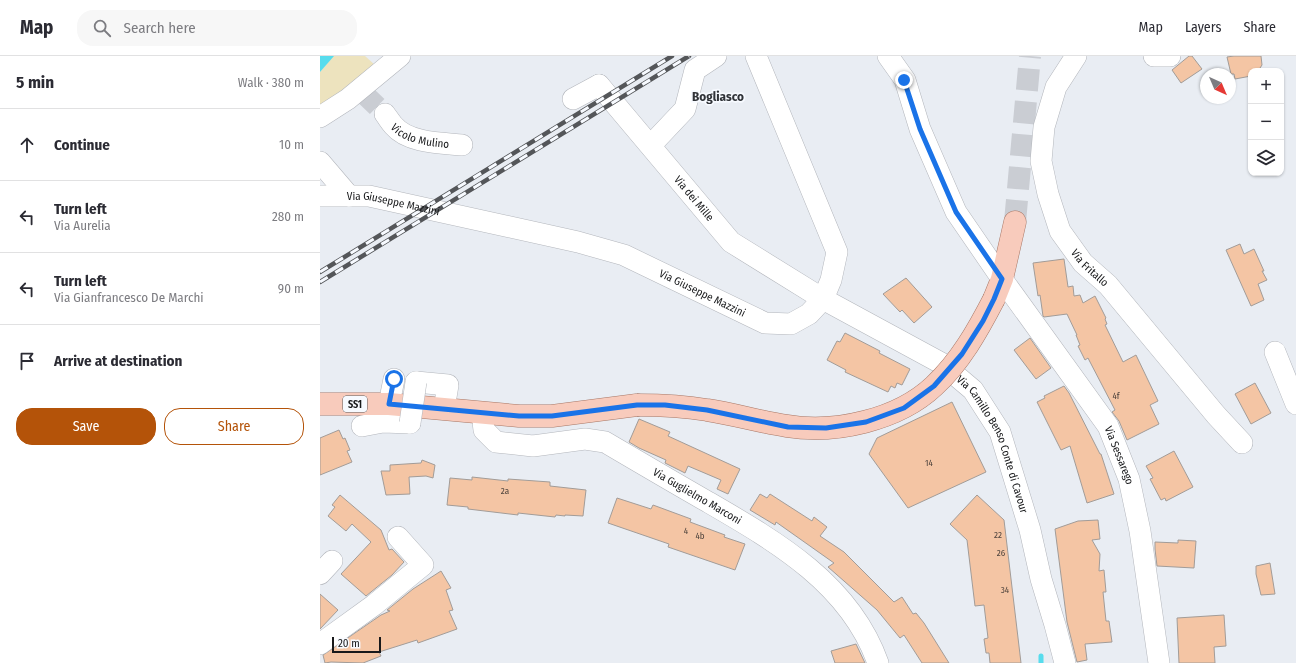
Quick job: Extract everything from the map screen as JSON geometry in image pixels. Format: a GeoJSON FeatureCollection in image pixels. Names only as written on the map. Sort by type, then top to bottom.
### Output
{"type":"FeatureCollection","features":[{"type":"Feature","properties":{"kind":"main road","name":"SS1"},"geometry":{"type":"LineString","coordinates":[[320,404],[389,404],[519,416],[552,416],[637,405],[665,405],[707,410],[788,427],[826,428],[866,422],[904,408],[934,386],[962,354],[983,321],[994,299],[1002,279],[1015,222]]}},
{"type":"Feature","properties":{"kind":"street"},"geometry":{"type":"LineString","coordinates":[[320,117],[361,91],[400,56]]}},
{"type":"Feature","properties":{"kind":"street"},"geometry":{"type":"LineString","coordinates":[[651,145],[685,109],[695,70],[716,56]]}},
{"type":"Feature","properties":{"kind":"street","name":"Via Giuseppe Mazzini"},"geometry":{"type":"LineString","coordinates":[[320,196],[369,196],[578,242],[624,255],[766,323],[791,324],[809,314],[823,299],[831,280],[838,252],[756,56]]}},
{"type":"Feature","properties":{"kind":"street","name":"Via Sessarego"},"geometry":{"type":"LineString","coordinates":[[888,56],[904,80],[920,129],[956,212],[1002,279],[1108,426],[1129,479],[1140,531],[1159,663]]}},
{"type":"Feature","properties":{"kind":"street","name":"Via Fritallo"},"geometry":{"type":"LineString","coordinates":[[1076,56],[1056,87],[1044,126],[1041,161],[1048,194],[1060,231],[1083,263],[1108,285],[1216,415],[1242,443]]}},
{"type":"Feature","properties":{"kind":"street"},"geometry":{"type":"LineString","coordinates":[[1154,56],[1170,56]]}},
{"type":"Feature","properties":{"kind":"street","name":"Via dei Mille"},"geometry":{"type":"LineString","coordinates":[[573,99],[601,76],[651,145],[731,242],[823,299]]}},
{"type":"Feature","properties":{"kind":"street","name":"Vicolo Mulino"},"geometry":{"type":"LineString","coordinates":[[385,114],[395,128],[409,136],[428,141],[462,145]]}},
{"type":"Feature","properties":{"kind":"street"},"geometry":{"type":"LineString","coordinates":[[320,162],[349,196]]}},
{"type":"Feature","properties":{"kind":"street","name":"Via Camillo Benso Conte di Cavour"},"geometry":{"type":"LineString","coordinates":[[823,299],[941,363],[973,390],[1000,432],[1030,530],[1040,580],[1056,625],[1065,663]]}},
{"type":"Feature","properties":{"kind":"street"},"geometry":{"type":"LineString","coordinates":[[1275,352],[1296,404]]}},
{"type":"Feature","properties":{"kind":"street"},"geometry":{"type":"LineString","coordinates":[[389,404],[394,379]]}},
{"type":"Feature","properties":{"kind":"street"},"geometry":{"type":"LineString","coordinates":[[362,426],[383,422],[410,423],[416,382],[448,385],[444,409]]}},
{"type":"Feature","properties":{"kind":"street","name":"Via Guglielmo Marconi"},"geometry":{"type":"LineString","coordinates":[[482,413],[484,430],[496,442],[533,446],[585,439],[605,442],[762,533],[795,557],[831,588],[855,617],[871,645],[878,663]]}},
{"type":"Feature","properties":{"kind":"street"},"geometry":{"type":"LineString","coordinates":[[320,644],[374,605],[423,565],[398,537]]}},
{"type":"Feature","properties":{"kind":"sand"},"geometry":{"type":"Polygon","coordinates":[[[333,56],[365,56],[375,65],[320,114],[320,72],[333,56]]]}},
{"type":"Feature","properties":{"kind":"water"},"geometry":{"type":"Polygon","coordinates":[[[320,56],[334,56],[320,72],[320,56]]]}},
{"type":"Feature","properties":{"kind":"building"},"geometry":{"type":"Polygon","coordinates":[[[1189,56],[1192,56],[1201,68],[1181,83],[1172,70],[1189,56]]]}},
{"type":"Feature","properties":{"kind":"building"},"geometry":{"type":"Polygon","coordinates":[[[1261,56],[1262,65],[1260,68],[1248,68],[1248,77],[1236,79],[1236,68],[1230,68],[1227,57],[1261,56]]]}},
{"type":"Feature","properties":{"kind":"building"},"geometry":{"type":"Polygon","coordinates":[[[1240,244],[1244,254],[1254,249],[1267,280],[1258,284],[1264,300],[1251,306],[1226,250],[1240,244]]]}},
{"type":"Feature","properties":{"kind":"building"},"geometry":{"type":"Polygon","coordinates":[[[1064,259],[1068,287],[1073,286],[1074,296],[1080,295],[1083,303],[1095,296],[1106,318],[1107,324],[1105,325],[1123,362],[1136,355],[1158,401],[1150,405],[1159,424],[1127,440],[1119,421],[1112,412],[1115,410],[1088,358],[1085,360],[1078,346],[1080,345],[1077,335],[1067,314],[1043,316],[1040,295],[1038,296],[1033,263],[1064,259]]]}},
{"type":"Feature","properties":{"kind":"building"},"geometry":{"type":"Polygon","coordinates":[[[906,278],[932,307],[914,323],[902,310],[900,312],[883,294],[906,278]]]}},
{"type":"Feature","properties":{"kind":"building"},"geometry":{"type":"Polygon","coordinates":[[[845,333],[880,351],[879,353],[910,369],[902,385],[897,383],[895,388],[891,386],[888,392],[845,372],[846,370],[827,360],[837,341],[840,342],[845,333]]]}},
{"type":"Feature","properties":{"kind":"building"},"geometry":{"type":"Polygon","coordinates":[[[1030,338],[1051,368],[1036,379],[1014,350],[1030,338]]]}},
{"type":"Feature","properties":{"kind":"building"},"geometry":{"type":"Polygon","coordinates":[[[1255,383],[1271,413],[1251,424],[1235,394],[1255,383]]]}},
{"type":"Feature","properties":{"kind":"building"},"geometry":{"type":"Polygon","coordinates":[[[1064,386],[1101,454],[1114,494],[1087,503],[1070,446],[1061,450],[1037,402],[1045,398],[1044,396],[1064,386]]]}},
{"type":"Feature","properties":{"kind":"building"},"geometry":{"type":"Polygon","coordinates":[[[952,402],[986,472],[908,508],[869,454],[877,438],[952,402]]]}},
{"type":"Feature","properties":{"kind":"building"},"geometry":{"type":"Polygon","coordinates":[[[639,419],[670,432],[668,436],[740,469],[728,494],[717,489],[721,480],[688,466],[685,473],[665,463],[666,460],[629,442],[639,419]]]}},
{"type":"Feature","properties":{"kind":"building"},"geometry":{"type":"Polygon","coordinates":[[[339,430],[343,439],[345,438],[350,450],[347,451],[352,462],[320,475],[320,438],[339,430]]]}},
{"type":"Feature","properties":{"kind":"building"},"geometry":{"type":"Polygon","coordinates":[[[1174,451],[1193,487],[1166,501],[1165,498],[1161,500],[1150,479],[1153,478],[1146,466],[1174,451]]]}},
{"type":"Feature","properties":{"kind":"building"},"geometry":{"type":"Polygon","coordinates":[[[422,460],[435,465],[433,478],[426,476],[409,477],[410,494],[386,495],[381,471],[390,471],[390,465],[421,463],[422,460]]]}},
{"type":"Feature","properties":{"kind":"building"},"geometry":{"type":"Polygon","coordinates":[[[472,477],[508,481],[508,479],[550,482],[550,486],[586,490],[583,516],[556,515],[555,517],[518,513],[518,515],[447,505],[450,478],[472,480],[472,477]]]}},
{"type":"Feature","properties":{"kind":"building"},"geometry":{"type":"Polygon","coordinates":[[[760,494],[767,498],[770,494],[812,521],[814,517],[827,527],[820,536],[844,552],[894,602],[902,597],[913,614],[916,613],[924,623],[949,663],[922,663],[904,635],[900,638],[877,610],[828,567],[834,563],[776,522],[775,525],[750,510],[760,494]]]}},
{"type":"Feature","properties":{"kind":"building"},"geometry":{"type":"Polygon","coordinates":[[[340,495],[381,530],[389,550],[392,549],[404,562],[392,575],[366,596],[341,574],[371,542],[352,524],[346,531],[328,516],[335,507],[332,505],[340,495]]]}},
{"type":"Feature","properties":{"kind":"building"},"geometry":{"type":"Polygon","coordinates":[[[977,495],[1004,520],[1021,663],[990,663],[989,653],[986,653],[984,639],[988,638],[984,605],[975,606],[967,540],[950,524],[977,495]]]}},
{"type":"Feature","properties":{"kind":"building"},"geometry":{"type":"Polygon","coordinates":[[[617,498],[651,509],[653,505],[691,519],[690,522],[725,535],[724,537],[745,544],[735,570],[668,547],[669,544],[608,523],[617,498]]]}},
{"type":"Feature","properties":{"kind":"building"},"geometry":{"type":"Polygon","coordinates":[[[1098,520],[1100,539],[1092,540],[1100,554],[1099,571],[1104,570],[1106,592],[1103,592],[1106,621],[1109,621],[1112,642],[1085,644],[1087,660],[1077,662],[1067,622],[1055,529],[1078,521],[1098,520]]]}},
{"type":"Feature","properties":{"kind":"building"},"geometry":{"type":"Polygon","coordinates":[[[1178,540],[1196,541],[1194,568],[1157,566],[1155,542],[1178,543],[1178,540]]]}},
{"type":"Feature","properties":{"kind":"building"},"geometry":{"type":"Polygon","coordinates":[[[1270,563],[1275,594],[1261,595],[1256,574],[1256,566],[1270,563]]]}},
{"type":"Feature","properties":{"kind":"building"},"geometry":{"type":"Polygon","coordinates":[[[441,571],[451,588],[446,590],[453,610],[449,611],[457,629],[418,643],[417,640],[379,652],[381,656],[363,663],[325,663],[323,655],[381,615],[390,611],[387,610],[413,589],[441,571]]]}},
{"type":"Feature","properties":{"kind":"building"},"geometry":{"type":"Polygon","coordinates":[[[320,594],[338,610],[320,629],[320,594]]]}},
{"type":"Feature","properties":{"kind":"building"},"geometry":{"type":"Polygon","coordinates":[[[1224,615],[1226,646],[1214,647],[1215,663],[1179,663],[1177,618],[1224,615]]]}},
{"type":"Feature","properties":{"kind":"building"},"geometry":{"type":"Polygon","coordinates":[[[856,644],[865,663],[835,663],[831,651],[856,644]]]}},
{"type":"Feature","properties":{"kind":"waterway"},"geometry":{"type":"LineString","coordinates":[[1041,656],[1041,663]]}},
{"type":"Feature","properties":{"kind":"tunnel"},"geometry":{"type":"LineString","coordinates":[[1015,222],[1030,56]]}},
{"type":"Feature","properties":{"kind":"tunnel"},"geometry":{"type":"LineString","coordinates":[[362,92],[385,114]]}},
{"type":"Feature","properties":{"kind":"railway"},"geometry":{"type":"LineString","coordinates":[[320,272],[672,56]]}},
{"type":"Feature","properties":{"kind":"railway"},"geometry":{"type":"LineString","coordinates":[[320,282],[689,56]]}},
{"type":"Feature","properties":{"kind":"district","name":"Bogliasco"},"geometry":{"type":"Point","coordinates":[718,96]}},
{"type":"Feature","properties":{"kind":"route"},"geometry":{"type":"LineString","coordinates":[[394,379],[389,404],[519,416],[552,416],[637,405],[665,405],[707,410],[788,427],[826,428],[866,422],[904,408],[934,386],[962,354],[983,321],[1002,279],[956,212],[920,129],[904,80]]}}]}
